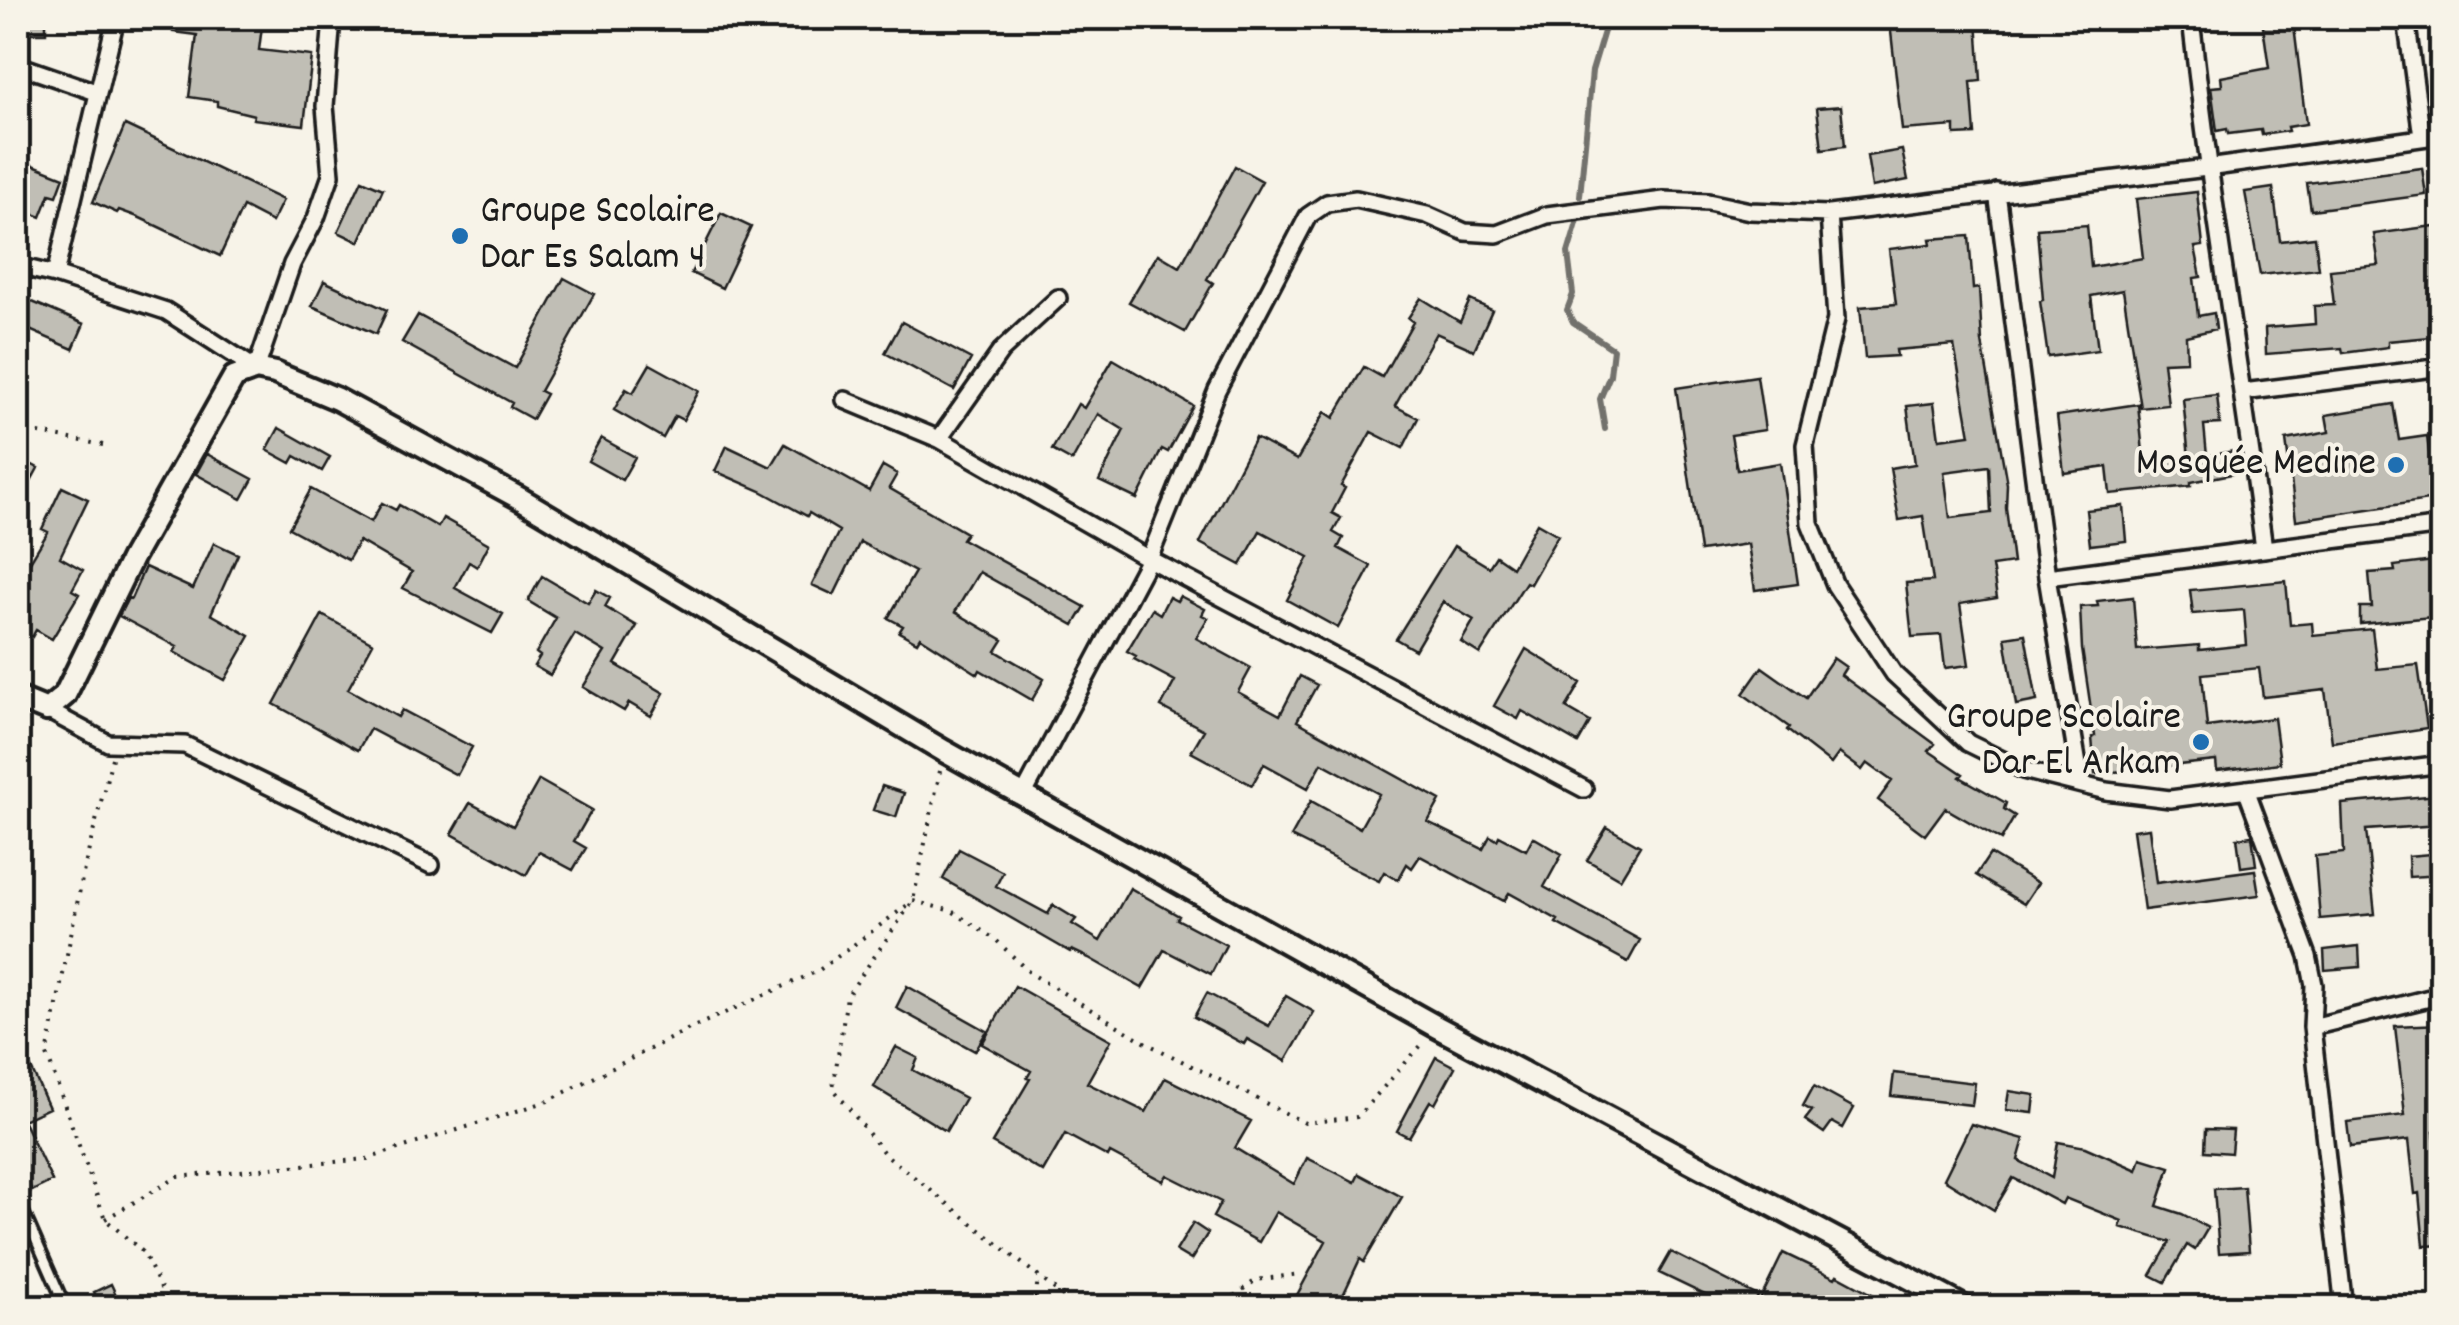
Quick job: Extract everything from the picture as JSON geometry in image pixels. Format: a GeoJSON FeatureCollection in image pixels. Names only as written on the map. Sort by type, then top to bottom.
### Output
{"type":"FeatureCollection","features":[{"type":"Feature","properties":{"kind":"street"},"geometry":{"type":"LineString","coordinates":[[56,275],[116,18]]}},
{"type":"Feature","properties":{"kind":"street"},"geometry":{"type":"LineString","coordinates":[[47,710],[65,696],[132,558],[234,378],[256,368],[292,264],[316,218],[331,175],[326,106],[332,18]]}},
{"type":"Feature","properties":{"kind":"street"},"geometry":{"type":"LineString","coordinates":[[2191,18],[2207,168],[2264,549]]}},
{"type":"Feature","properties":{"kind":"street"},"geometry":{"type":"LineString","coordinates":[[2406,18],[2422,137]]}},
{"type":"Feature","properties":{"kind":"street"},"geometry":{"type":"LineString","coordinates":[[18,64],[96,92]]}},
{"type":"Feature","properties":{"kind":"street"},"geometry":{"type":"LineString","coordinates":[[1024,794],[1149,559],[1234,352],[1308,216],[1327,204],[1356,199],[1427,215],[1465,232],[1498,234],[1547,215],[1664,200],[1708,202],[1750,211],[1829,214],[2207,168],[2442,134]]}},
{"type":"Feature","properties":{"kind":"street"},"geometry":{"type":"LineString","coordinates":[[1997,192],[2047,577],[2081,783]]}},
{"type":"Feature","properties":{"kind":"street"},"geometry":{"type":"LineString","coordinates":[[1829,214],[1836,319],[1805,446],[1810,523],[1836,586],[1894,674],[1968,743],[2023,770],[2106,791],[2170,799],[2442,764]]}},
{"type":"Feature","properties":{"kind":"street"},"geometry":{"type":"LineString","coordinates":[[18,266],[166,311],[256,368],[337,400],[521,499],[944,751],[1437,1028],[1966,1308]]}},
{"type":"Feature","properties":{"kind":"street"},"geometry":{"type":"LineString","coordinates":[[939,440],[1000,350],[1058,298]]}},
{"type":"Feature","properties":{"kind":"street"},"geometry":{"type":"LineString","coordinates":[[2243,392],[2442,366]]}},
{"type":"Feature","properties":{"kind":"street"},"geometry":{"type":"LineString","coordinates":[[845,400],[939,440],[1149,559],[1584,790]]}},
{"type":"Feature","properties":{"kind":"street"},"geometry":{"type":"LineString","coordinates":[[2047,577],[2442,526]]}},
{"type":"Feature","properties":{"kind":"street"},"geometry":{"type":"LineString","coordinates":[[18,698],[108,743],[185,745],[430,865]]}},
{"type":"Feature","properties":{"kind":"street"},"geometry":{"type":"LineString","coordinates":[[2246,790],[2308,956],[2314,985],[2312,1027],[2344,1308]]}},
{"type":"Feature","properties":{"kind":"street"},"geometry":{"type":"LineString","coordinates":[[2312,1027],[2442,996]]}},
{"type":"Feature","properties":{"kind":"lane"},"geometry":{"type":"LineString","coordinates":[[18,1199],[66,1308]]}},
{"type":"Feature","properties":{"kind":"path"},"geometry":{"type":"LineString","coordinates":[[18,429],[102,445]]}},
{"type":"Feature","properties":{"kind":"path"},"geometry":{"type":"LineString","coordinates":[[116,743],[84,868],[46,1056],[105,1219],[143,1252],[172,1308]]}},
{"type":"Feature","properties":{"kind":"path"},"geometry":{"type":"LineString","coordinates":[[944,751],[912,901],[848,996],[833,1088],[884,1153],[1078,1308]]}},
{"type":"Feature","properties":{"kind":"path"},"geometry":{"type":"LineString","coordinates":[[105,1219],[178,1177],[367,1158],[548,1102],[689,1029],[818,971],[912,901]]}},
{"type":"Feature","properties":{"kind":"path"},"geometry":{"type":"LineString","coordinates":[[912,901],[952,911],[996,940],[1030,973],[1148,1044],[1305,1123],[1358,1116],[1437,1028]]}},
{"type":"Feature","properties":{"kind":"path"},"geometry":{"type":"LineString","coordinates":[[1217,1308],[1256,1280],[1300,1274]]}},
{"type":"Feature","properties":{"kind":"path"},"geometry":{"type":"LineString","coordinates":[[1035,1308],[1038,1276]]}},
{"type":"Feature","properties":{"kind":"building"},"geometry":{"type":"Polygon","coordinates":[[[22,18],[46,18],[46,33],[21,33],[22,18]]]}},
{"type":"Feature","properties":{"kind":"building"},"geometry":{"type":"Polygon","coordinates":[[[174,18],[263,18],[259,50],[312,56],[304,125],[253,119],[254,115],[217,106],[217,101],[189,97],[197,35],[173,32],[174,18]]]}},
{"type":"Feature","properties":{"kind":"building"},"geometry":{"type":"Polygon","coordinates":[[[1943,18],[1943,22],[1977,20],[1981,81],[1971,82],[1975,134],[1955,135],[1955,126],[1902,130],[1890,23],[1943,18]]]}},
{"type":"Feature","properties":{"kind":"building"},"geometry":{"type":"Polygon","coordinates":[[[2293,18],[2306,124],[2262,135],[2261,130],[2228,134],[2227,129],[2217,131],[2211,87],[2222,86],[2221,77],[2269,68],[2262,19],[2293,18]]]}},
{"type":"Feature","properties":{"kind":"building"},"geometry":{"type":"Polygon","coordinates":[[[1841,106],[1845,146],[1822,149],[1817,108],[1841,106]]]}},
{"type":"Feature","properties":{"kind":"building"},"geometry":{"type":"Polygon","coordinates":[[[125,125],[283,200],[272,222],[243,207],[220,256],[138,217],[93,202],[125,125]]]}},
{"type":"Feature","properties":{"kind":"building"},"geometry":{"type":"Polygon","coordinates":[[[1902,150],[1908,180],[1872,187],[1867,156],[1902,150]]]}},
{"type":"Feature","properties":{"kind":"building"},"geometry":{"type":"Polygon","coordinates":[[[18,159],[64,177],[57,196],[50,194],[41,217],[18,208],[18,159]]]}},
{"type":"Feature","properties":{"kind":"building"},"geometry":{"type":"Polygon","coordinates":[[[1235,166],[1262,181],[1207,279],[1213,283],[1185,332],[1129,302],[1158,254],[1180,267],[1235,166]]]}},
{"type":"Feature","properties":{"kind":"building"},"geometry":{"type":"Polygon","coordinates":[[[2422,168],[2426,195],[2311,210],[2307,183],[2422,168]]]}},
{"type":"Feature","properties":{"kind":"building"},"geometry":{"type":"Polygon","coordinates":[[[362,180],[383,189],[359,242],[338,232],[362,180]]]}},
{"type":"Feature","properties":{"kind":"building"},"geometry":{"type":"Polygon","coordinates":[[[2273,188],[2280,241],[2315,237],[2319,269],[2260,275],[2245,192],[2273,188]]]}},
{"type":"Feature","properties":{"kind":"building"},"geometry":{"type":"Polygon","coordinates":[[[2197,192],[2203,246],[2195,247],[2201,277],[2194,278],[2198,316],[2214,313],[2216,329],[2186,336],[2187,361],[2163,362],[2168,405],[2141,408],[2123,290],[2091,296],[2098,350],[2048,357],[2040,301],[2043,300],[2037,229],[2087,225],[2091,267],[2143,258],[2136,199],[2197,192]]]}},
{"type":"Feature","properties":{"kind":"building"},"geometry":{"type":"Polygon","coordinates":[[[721,213],[751,227],[722,288],[691,273],[721,213]]]}},
{"type":"Feature","properties":{"kind":"building"},"geometry":{"type":"Polygon","coordinates":[[[2442,225],[2442,336],[2388,341],[2388,347],[2343,353],[2342,348],[2266,354],[2265,328],[2315,324],[2314,306],[2334,305],[2330,270],[2379,265],[2374,234],[2442,225]]]}},
{"type":"Feature","properties":{"kind":"building"},"geometry":{"type":"Polygon","coordinates":[[[1969,236],[1973,289],[1979,288],[1982,342],[2007,484],[2013,563],[1992,566],[1997,598],[1960,604],[1969,665],[1945,668],[1941,635],[1912,637],[1906,583],[1933,581],[1923,516],[1899,520],[1890,468],[1915,464],[1907,406],[1934,403],[1939,439],[1970,435],[1954,345],[1896,350],[1897,356],[1865,358],[1860,307],[1896,304],[1889,249],[1931,244],[1930,239],[1969,236]],[[1989,466],[1944,472],[1950,518],[1991,513],[1989,466]]]}},
{"type":"Feature","properties":{"kind":"building"},"geometry":{"type":"Polygon","coordinates":[[[564,278],[594,294],[540,391],[546,394],[532,419],[510,407],[512,403],[402,342],[418,315],[515,368],[564,278]]]}},
{"type":"Feature","properties":{"kind":"building"},"geometry":{"type":"Polygon","coordinates":[[[324,281],[387,310],[376,334],[312,306],[324,281]]]}},
{"type":"Feature","properties":{"kind":"building"},"geometry":{"type":"Polygon","coordinates":[[[23,298],[84,324],[73,349],[18,325],[23,298]]]}},
{"type":"Feature","properties":{"kind":"building"},"geometry":{"type":"Polygon","coordinates":[[[1421,298],[1460,322],[1470,300],[1492,310],[1474,350],[1436,333],[1395,406],[1418,418],[1403,448],[1371,432],[1341,486],[1345,488],[1332,513],[1341,518],[1333,532],[1343,538],[1338,548],[1371,566],[1338,628],[1287,600],[1309,557],[1260,531],[1241,565],[1200,543],[1255,438],[1297,460],[1325,412],[1334,418],[1364,367],[1382,377],[1413,322],[1408,318],[1421,298]]]}},
{"type":"Feature","properties":{"kind":"building"},"geometry":{"type":"Polygon","coordinates":[[[902,322],[971,359],[954,390],[885,353],[902,322]]]}},
{"type":"Feature","properties":{"kind":"building"},"geometry":{"type":"Polygon","coordinates":[[[1113,359],[1193,406],[1168,452],[1162,449],[1137,499],[1099,481],[1124,430],[1098,414],[1072,461],[1052,450],[1078,404],[1084,408],[1113,359]]]}},
{"type":"Feature","properties":{"kind":"building"},"geometry":{"type":"Polygon","coordinates":[[[650,364],[699,391],[683,420],[675,416],[663,438],[614,410],[626,389],[633,393],[650,364]]]}},
{"type":"Feature","properties":{"kind":"building"},"geometry":{"type":"Polygon","coordinates":[[[1757,376],[1765,430],[1731,435],[1737,470],[1780,463],[1798,584],[1755,590],[1748,544],[1700,551],[1676,388],[1757,376]]]}},
{"type":"Feature","properties":{"kind":"building"},"geometry":{"type":"Polygon","coordinates":[[[2217,395],[2220,424],[2204,425],[2207,456],[2239,450],[2242,472],[2191,482],[2191,486],[2110,494],[2107,467],[2064,473],[2057,416],[2138,404],[2144,462],[2189,458],[2183,399],[2217,395]]]}},
{"type":"Feature","properties":{"kind":"building"},"geometry":{"type":"Polygon","coordinates":[[[2393,404],[2399,440],[2427,436],[2435,499],[2296,520],[2286,440],[2329,432],[2326,415],[2393,404]]]}},
{"type":"Feature","properties":{"kind":"building"},"geometry":{"type":"Polygon","coordinates":[[[279,428],[330,457],[322,471],[295,456],[291,463],[267,450],[279,428]]]}},
{"type":"Feature","properties":{"kind":"building"},"geometry":{"type":"Polygon","coordinates":[[[601,438],[635,457],[622,480],[588,461],[601,438]]]}},
{"type":"Feature","properties":{"kind":"building"},"geometry":{"type":"Polygon","coordinates":[[[785,444],[869,491],[883,466],[897,474],[889,488],[966,533],[962,539],[1085,607],[1074,625],[979,572],[955,612],[1003,640],[996,651],[1044,679],[1032,700],[980,670],[978,674],[920,637],[917,642],[899,632],[903,626],[888,618],[915,572],[860,542],[834,595],[812,585],[839,531],[809,513],[807,516],[715,471],[727,446],[771,467],[785,444]]]}},
{"type":"Feature","properties":{"kind":"building"},"geometry":{"type":"Polygon","coordinates":[[[207,454],[253,479],[242,499],[196,474],[207,454]]]}},
{"type":"Feature","properties":{"kind":"building"},"geometry":{"type":"Polygon","coordinates":[[[18,457],[38,468],[18,505],[18,457]]]}},
{"type":"Feature","properties":{"kind":"building"},"geometry":{"type":"Polygon","coordinates":[[[62,487],[88,499],[60,557],[83,570],[72,590],[79,594],[52,639],[36,630],[32,637],[18,629],[18,596],[25,583],[19,580],[48,532],[42,529],[62,487]]]}},
{"type":"Feature","properties":{"kind":"building"},"geometry":{"type":"Polygon","coordinates":[[[311,489],[371,522],[382,503],[396,510],[399,505],[438,527],[443,518],[489,544],[477,567],[469,562],[455,588],[503,614],[492,633],[403,588],[412,572],[359,541],[348,560],[289,528],[311,489]]]}},
{"type":"Feature","properties":{"kind":"building"},"geometry":{"type":"Polygon","coordinates":[[[2123,506],[2126,541],[2090,545],[2086,510],[2123,506]]]}},
{"type":"Feature","properties":{"kind":"building"},"geometry":{"type":"Polygon","coordinates":[[[1537,523],[1558,535],[1530,584],[1526,582],[1480,654],[1461,642],[1474,620],[1443,602],[1415,650],[1396,639],[1454,546],[1489,567],[1496,556],[1512,567],[1537,523]]]}},
{"type":"Feature","properties":{"kind":"building"},"geometry":{"type":"Polygon","coordinates":[[[214,543],[238,554],[211,614],[250,636],[225,680],[174,652],[177,647],[119,616],[145,567],[193,589],[214,543]]]}},
{"type":"Feature","properties":{"kind":"building"},"geometry":{"type":"Polygon","coordinates":[[[2442,560],[2442,616],[2360,624],[2360,607],[2372,607],[2369,573],[2442,560]]]}},
{"type":"Feature","properties":{"kind":"building"},"geometry":{"type":"Polygon","coordinates":[[[542,576],[588,603],[596,590],[610,598],[605,607],[637,626],[615,664],[664,693],[651,716],[629,703],[624,711],[583,687],[605,652],[575,634],[550,675],[534,666],[540,656],[536,653],[556,618],[528,601],[542,576]]]}},
{"type":"Feature","properties":{"kind":"building"},"geometry":{"type":"Polygon","coordinates":[[[2286,581],[2290,625],[2312,623],[2313,635],[2372,629],[2377,669],[2418,665],[2427,728],[2332,742],[2325,690],[2263,697],[2259,668],[2202,674],[2207,727],[2274,718],[2280,763],[2217,771],[2216,761],[2095,774],[2095,736],[2080,607],[2133,597],[2137,650],[2247,645],[2244,610],[2193,614],[2190,590],[2286,581]]]}},
{"type":"Feature","properties":{"kind":"building"},"geometry":{"type":"Polygon","coordinates":[[[1180,596],[1205,609],[1202,615],[1208,618],[1196,638],[1251,668],[1238,692],[1280,715],[1300,676],[1317,685],[1297,721],[1440,800],[1428,822],[1483,849],[1490,836],[1497,840],[1499,836],[1526,850],[1533,837],[1562,854],[1544,887],[1640,940],[1628,962],[1509,893],[1504,901],[1420,856],[1412,868],[1407,864],[1398,880],[1384,872],[1379,881],[1291,837],[1311,801],[1360,828],[1379,794],[1322,763],[1308,788],[1264,764],[1252,785],[1191,752],[1204,730],[1161,707],[1175,681],[1134,659],[1136,656],[1127,651],[1152,609],[1160,614],[1169,597],[1177,601],[1180,596]]]}},
{"type":"Feature","properties":{"kind":"building"},"geometry":{"type":"Polygon","coordinates":[[[322,615],[373,643],[348,689],[398,717],[402,710],[472,747],[457,775],[370,729],[358,750],[274,704],[322,615]]]}},
{"type":"Feature","properties":{"kind":"building"},"geometry":{"type":"Polygon","coordinates":[[[2025,634],[2037,701],[2016,705],[2005,637],[2025,634]]]}},
{"type":"Feature","properties":{"kind":"building"},"geometry":{"type":"Polygon","coordinates":[[[1526,649],[1581,683],[1566,708],[1590,722],[1578,743],[1522,711],[1518,719],[1494,706],[1526,649]]]}},
{"type":"Feature","properties":{"kind":"building"},"geometry":{"type":"Polygon","coordinates":[[[1833,658],[1846,667],[1841,675],[1935,744],[1929,751],[1963,774],[1960,777],[2006,803],[2004,809],[2015,816],[2001,840],[1945,808],[1925,835],[1878,800],[1892,781],[1867,763],[1862,770],[1839,753],[1831,764],[1743,694],[1762,667],[1806,698],[1833,658]]]}},
{"type":"Feature","properties":{"kind":"building"},"geometry":{"type":"Polygon","coordinates":[[[539,780],[592,810],[574,841],[586,848],[573,870],[539,852],[526,875],[452,834],[470,803],[513,826],[539,780]]]}},
{"type":"Feature","properties":{"kind":"building"},"geometry":{"type":"Polygon","coordinates":[[[882,786],[904,793],[896,817],[873,810],[882,786]]]}},
{"type":"Feature","properties":{"kind":"building"},"geometry":{"type":"Polygon","coordinates":[[[2437,795],[2439,825],[2366,830],[2375,914],[2320,919],[2315,856],[2344,853],[2342,804],[2437,795]]]}},
{"type":"Feature","properties":{"kind":"building"},"geometry":{"type":"Polygon","coordinates":[[[1607,827],[1640,846],[1620,879],[1587,860],[1607,827]]]}},
{"type":"Feature","properties":{"kind":"building"},"geometry":{"type":"Polygon","coordinates":[[[2149,828],[2156,883],[2255,870],[2259,895],[2144,910],[2133,830],[2149,828]]]}},
{"type":"Feature","properties":{"kind":"building"},"geometry":{"type":"Polygon","coordinates":[[[2252,836],[2256,865],[2241,867],[2237,838],[2252,836]]]}},
{"type":"Feature","properties":{"kind":"building"},"geometry":{"type":"Polygon","coordinates":[[[959,849],[1003,872],[996,886],[1048,914],[1053,905],[1076,919],[1072,924],[1100,941],[1130,888],[1226,945],[1211,974],[1164,950],[1142,988],[1089,958],[1070,952],[943,879],[959,849]]]}},
{"type":"Feature","properties":{"kind":"building"},"geometry":{"type":"Polygon","coordinates":[[[2442,853],[2442,875],[2409,877],[2408,856],[2442,853]]]}},
{"type":"Feature","properties":{"kind":"building"},"geometry":{"type":"Polygon","coordinates":[[[1990,854],[2038,883],[2024,904],[1976,875],[1990,854]]]}},
{"type":"Feature","properties":{"kind":"building"},"geometry":{"type":"Polygon","coordinates":[[[2359,946],[2360,967],[2325,970],[2324,950],[2359,946]]]}},
{"type":"Feature","properties":{"kind":"building"},"geometry":{"type":"Polygon","coordinates":[[[907,986],[987,1031],[975,1051],[896,1008],[907,986]]]}},
{"type":"Feature","properties":{"kind":"building"},"geometry":{"type":"Polygon","coordinates":[[[1015,986],[1111,1040],[1087,1083],[1146,1112],[1165,1078],[1251,1121],[1235,1148],[1294,1184],[1307,1158],[1355,1182],[1359,1174],[1402,1197],[1364,1262],[1360,1259],[1337,1308],[1290,1308],[1326,1241],[1276,1212],[1259,1242],[1213,1217],[1221,1202],[1167,1175],[1163,1181],[1065,1134],[1043,1172],[992,1143],[1030,1079],[1027,1078],[1031,1071],[982,1044],[1015,986]]]}},
{"type":"Feature","properties":{"kind":"building"},"geometry":{"type":"Polygon","coordinates":[[[1207,993],[1269,1026],[1286,996],[1314,1012],[1286,1061],[1247,1039],[1244,1044],[1194,1017],[1207,993]]]}},
{"type":"Feature","properties":{"kind":"building"},"geometry":{"type":"Polygon","coordinates":[[[2442,1024],[2442,1131],[2434,1131],[2442,1195],[2442,1245],[2424,1246],[2409,1140],[2350,1147],[2347,1122],[2405,1115],[2395,1026],[2442,1024]]]}},
{"type":"Feature","properties":{"kind":"building"},"geometry":{"type":"Polygon","coordinates":[[[18,1039],[49,1108],[23,1120],[52,1181],[32,1191],[18,1161],[18,1039]]]}},
{"type":"Feature","properties":{"kind":"building"},"geometry":{"type":"Polygon","coordinates":[[[896,1047],[918,1058],[913,1070],[965,1098],[946,1131],[874,1087],[896,1047]]]}},
{"type":"Feature","properties":{"kind":"building"},"geometry":{"type":"Polygon","coordinates":[[[1436,1057],[1455,1067],[1435,1104],[1430,1101],[1409,1137],[1397,1131],[1436,1057]]]}},
{"type":"Feature","properties":{"kind":"building"},"geometry":{"type":"Polygon","coordinates":[[[1894,1073],[1975,1083],[1972,1105],[1891,1096],[1894,1073]]]}},
{"type":"Feature","properties":{"kind":"building"},"geometry":{"type":"Polygon","coordinates":[[[1814,1086],[1854,1108],[1843,1128],[1832,1122],[1824,1133],[1805,1120],[1812,1111],[1803,1106],[1814,1086]]]}},
{"type":"Feature","properties":{"kind":"building"},"geometry":{"type":"Polygon","coordinates":[[[2009,1091],[2035,1095],[2033,1113],[2006,1110],[2009,1091]]]}},
{"type":"Feature","properties":{"kind":"building"},"geometry":{"type":"Polygon","coordinates":[[[1971,1124],[2024,1139],[2018,1160],[2052,1178],[2058,1142],[2085,1147],[2137,1170],[2141,1158],[2170,1167],[2157,1206],[2208,1228],[2195,1250],[2187,1245],[2165,1282],[2151,1275],[2170,1242],[2120,1227],[2122,1221],[2065,1198],[2062,1204],[2013,1178],[1994,1210],[1944,1179],[1971,1124]]]}},
{"type":"Feature","properties":{"kind":"building"},"geometry":{"type":"Polygon","coordinates":[[[2206,1129],[2233,1130],[2231,1153],[2205,1151],[2206,1129]]]}},
{"type":"Feature","properties":{"kind":"building"},"geometry":{"type":"Polygon","coordinates":[[[2244,1187],[2249,1251],[2219,1253],[2214,1189],[2244,1187]]]}},
{"type":"Feature","properties":{"kind":"building"},"geometry":{"type":"Polygon","coordinates":[[[1193,1223],[1208,1233],[1191,1260],[1176,1251],[1193,1223]]]}},
{"type":"Feature","properties":{"kind":"building"},"geometry":{"type":"Polygon","coordinates":[[[1671,1252],[1758,1296],[1752,1308],[1732,1308],[1659,1273],[1671,1252]]]}},
{"type":"Feature","properties":{"kind":"building"},"geometry":{"type":"Polygon","coordinates":[[[1783,1253],[1835,1278],[1837,1275],[1898,1308],[1826,1308],[1798,1294],[1791,1308],[1780,1308],[1761,1298],[1783,1253]]]}},
{"type":"Feature","properties":{"kind":"building"},"geometry":{"type":"Polygon","coordinates":[[[111,1284],[122,1308],[102,1308],[94,1292],[111,1284]]]}},
{"type":"Feature","properties":{"kind":"waterway"},"geometry":{"type":"LineString","coordinates":[[1580,196],[1592,71],[1608,18]]}},
{"type":"Feature","properties":{"kind":"waterway"},"geometry":{"type":"LineString","coordinates":[[1578,220],[1568,253],[1573,294],[1567,310],[1573,322],[1613,349],[1610,375],[1600,399],[1605,429]]}},
{"type":"Feature","properties":{"kind":"place","name":"Groupe Scolaire Dar Es Salam 4"},"geometry":{"type":"Point","coordinates":[460,236]}},
{"type":"Feature","properties":{"kind":"place","name":"Mosquée Medine"},"geometry":{"type":"Point","coordinates":[2396,465]}},
{"type":"Feature","properties":{"kind":"place","name":"Groupe Scolaire Dar El Arkam"},"geometry":{"type":"Point","coordinates":[2201,742]}}]}
